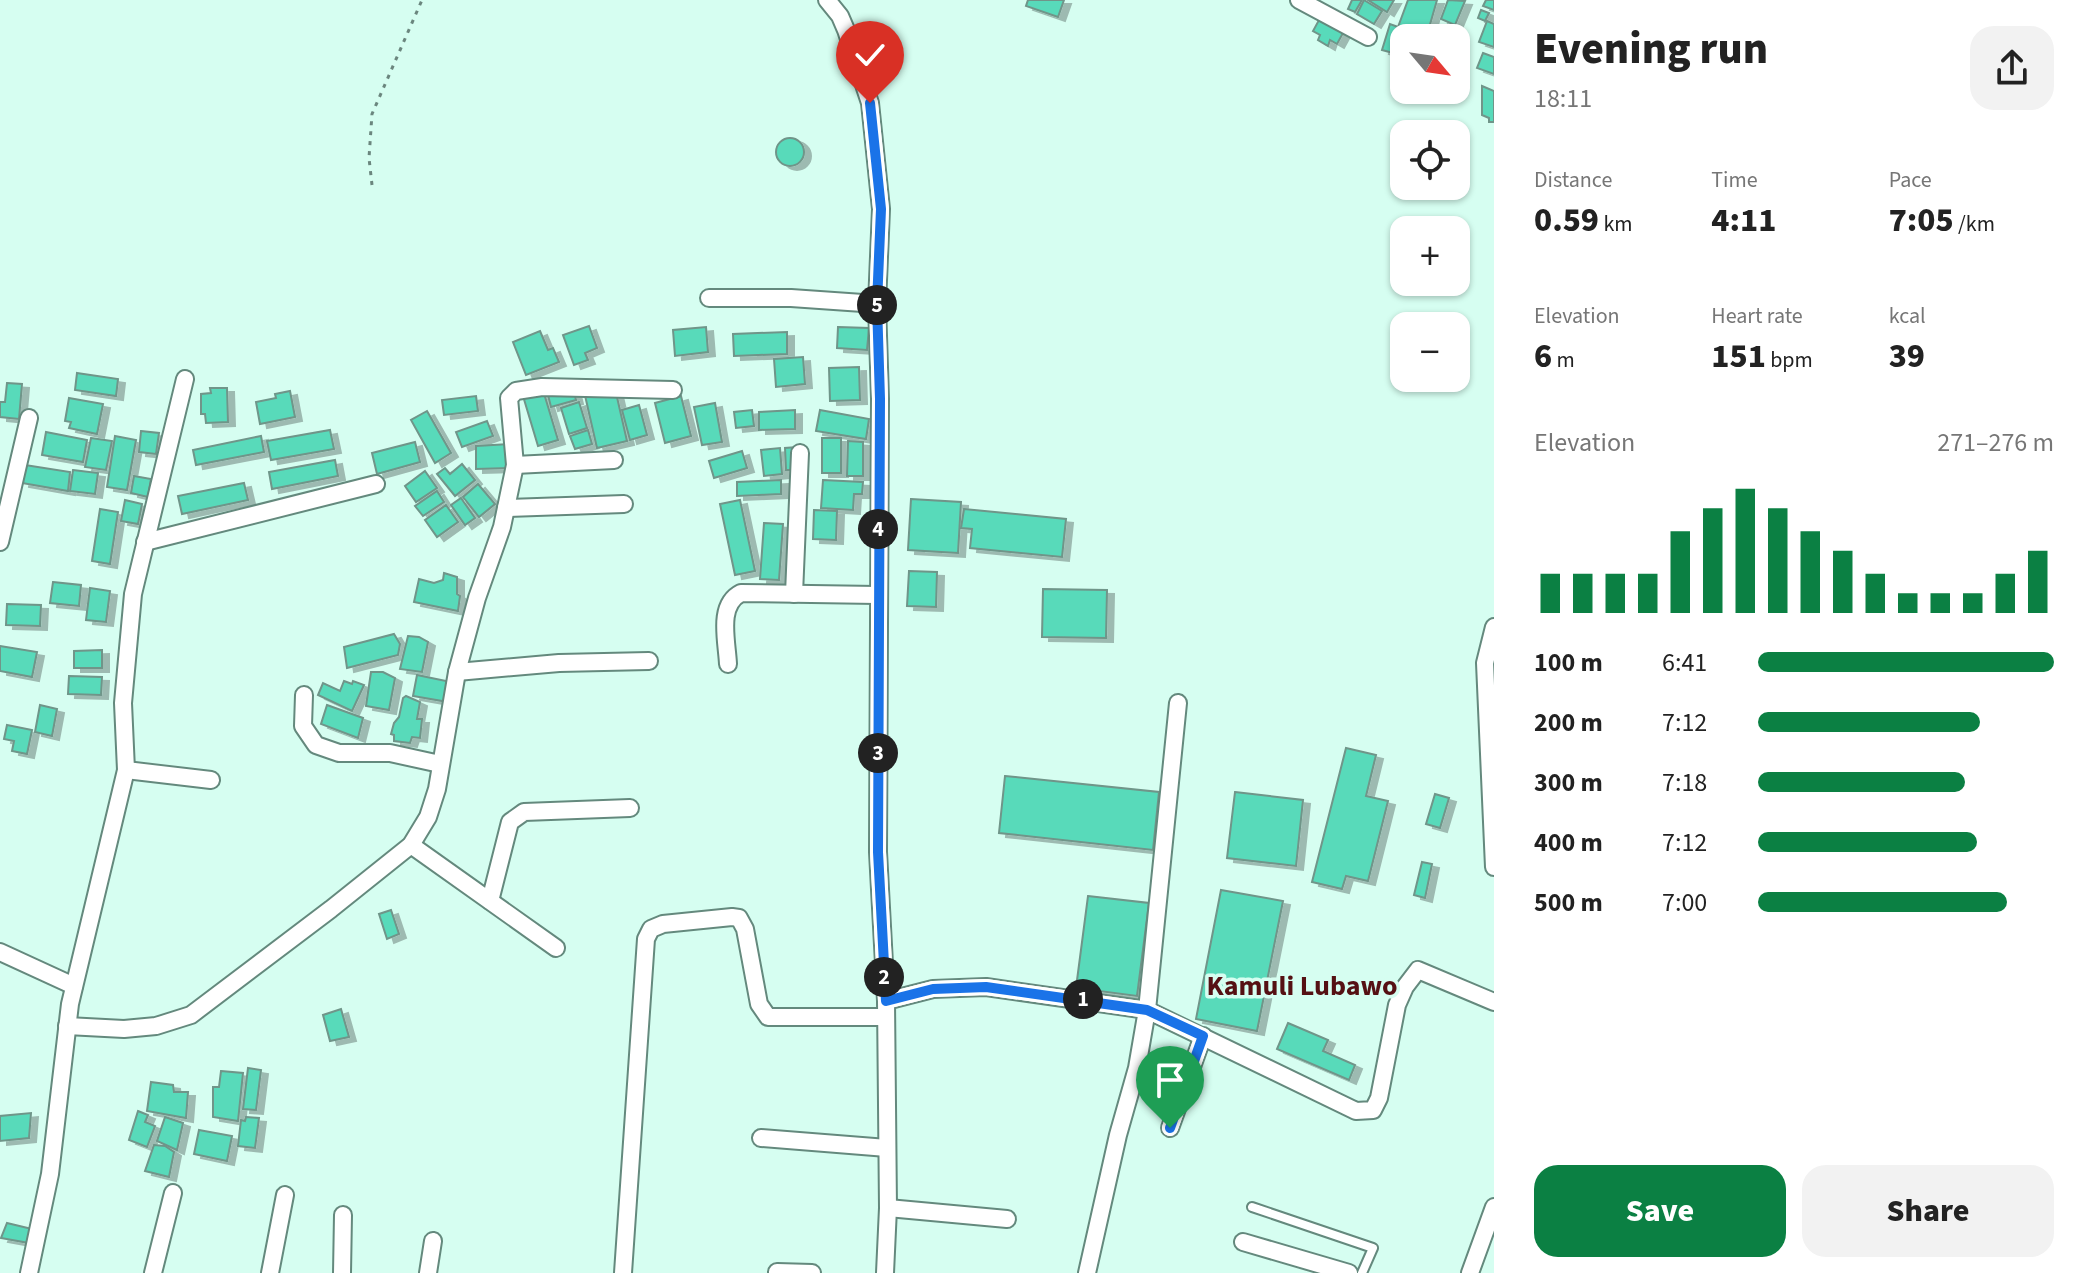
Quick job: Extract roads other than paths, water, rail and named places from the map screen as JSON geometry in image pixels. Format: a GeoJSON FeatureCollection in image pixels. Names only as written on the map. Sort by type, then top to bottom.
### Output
{"type":"FeatureCollection","features":[{"type":"Feature","properties":{"kind":"street"},"geometry":{"type":"LineString","coordinates":[[827,0],[840,16],[846,30],[870,103],[881,209],[877,304],[880,399],[877,595],[878,852],[886,1009],[888,1208],[885,1273]]}},
{"type":"Feature","properties":{"kind":"street"},"geometry":{"type":"LineString","coordinates":[[1299,0],[1368,37]]}},
{"type":"Feature","properties":{"kind":"street"},"geometry":{"type":"LineString","coordinates":[[709,298],[791,298],[877,304]]}},
{"type":"Feature","properties":{"kind":"street"},"geometry":{"type":"LineString","coordinates":[[29,1273],[50,1174],[74,986],[126,770],[123,703],[133,594],[185,379]]}},
{"type":"Feature","properties":{"kind":"street"},"geometry":{"type":"LineString","coordinates":[[67,1026],[124,1029],[156,1026],[191,1015],[411,845],[428,817],[437,789],[457,672],[506,508],[515,465],[509,398],[516,391],[542,387],[673,390]]}},
{"type":"Feature","properties":{"kind":"street"},"geometry":{"type":"LineString","coordinates":[[0,542],[29,418]]}},
{"type":"Feature","properties":{"kind":"street"},"geometry":{"type":"LineString","coordinates":[[794,594],[800,453]]}},
{"type":"Feature","properties":{"kind":"street"},"geometry":{"type":"LineString","coordinates":[[515,465],[614,460]]}},
{"type":"Feature","properties":{"kind":"street"},"geometry":{"type":"LineString","coordinates":[[145,542],[376,484]]}},
{"type":"Feature","properties":{"kind":"street"},"geometry":{"type":"LineString","coordinates":[[506,508],[624,504]]}},
{"type":"Feature","properties":{"kind":"street"},"geometry":{"type":"LineString","coordinates":[[728,664],[726,608],[741,593],[877,595]]}},
{"type":"Feature","properties":{"kind":"street"},"geometry":{"type":"LineString","coordinates":[[1494,627],[1485,663],[1494,867]]}},
{"type":"Feature","properties":{"kind":"street"},"geometry":{"type":"LineString","coordinates":[[457,672],[559,663],[649,661]]}},
{"type":"Feature","properties":{"kind":"street"},"geometry":{"type":"LineString","coordinates":[[304,695],[303,726],[316,745],[339,753],[390,753],[440,764]]}},
{"type":"Feature","properties":{"kind":"street"},"geometry":{"type":"LineString","coordinates":[[1087,1273],[1118,1135],[1137,1068],[1147,1010],[1178,703]]}},
{"type":"Feature","properties":{"kind":"street"},"geometry":{"type":"LineString","coordinates":[[126,770],[211,780]]}},
{"type":"Feature","properties":{"kind":"street"},"geometry":{"type":"LineString","coordinates":[[490,901],[510,822],[516,815],[524,812],[630,808]]}},
{"type":"Feature","properties":{"kind":"street"},"geometry":{"type":"LineString","coordinates":[[411,845],[556,948]]}},
{"type":"Feature","properties":{"kind":"street"},"geometry":{"type":"LineString","coordinates":[[623,1273],[646,939],[651,929],[663,924],[739,918],[745,929],[759,1004],[768,1017],[886,1009],[933,989],[986,987],[1147,1010],[1356,1111],[1373,1110],[1379,1098],[1397,1005],[1405,987],[1418,970],[1494,1002]]}},
{"type":"Feature","properties":{"kind":"street"},"geometry":{"type":"LineString","coordinates":[[0,952],[74,986]]}},
{"type":"Feature","properties":{"kind":"street"},"geometry":{"type":"LineString","coordinates":[[1170,1128],[1203,1036]]}},
{"type":"Feature","properties":{"kind":"street"},"geometry":{"type":"LineString","coordinates":[[761,1138],[887,1148]]}},
{"type":"Feature","properties":{"kind":"street"},"geometry":{"type":"LineString","coordinates":[[153,1273],[173,1193]]}},
{"type":"Feature","properties":{"kind":"street"},"geometry":{"type":"LineString","coordinates":[[270,1273],[285,1195]]}},
{"type":"Feature","properties":{"kind":"street"},"geometry":{"type":"LineString","coordinates":[[1470,1273],[1494,1207]]}},
{"type":"Feature","properties":{"kind":"street"},"geometry":{"type":"LineString","coordinates":[[888,1208],[1007,1219]]}},
{"type":"Feature","properties":{"kind":"street"},"geometry":{"type":"LineString","coordinates":[[342,1273],[343,1215]]}},
{"type":"Feature","properties":{"kind":"street"},"geometry":{"type":"LineString","coordinates":[[428,1273],[433,1241]]}},
{"type":"Feature","properties":{"kind":"street"},"geometry":{"type":"LineString","coordinates":[[1243,1242],[1349,1273]]}},
{"type":"Feature","properties":{"kind":"street"},"geometry":{"type":"LineString","coordinates":[[777,1272],[812,1273]]}},
{"type":"Feature","properties":{"kind":"lane"},"geometry":{"type":"LineString","coordinates":[[1252,1207],[1373,1248],[1362,1273]]}},
{"type":"Feature","properties":{"kind":"district","name":"Kamuli Lubawo"},"geometry":{"type":"Point","coordinates":[1302,985]}}]}
